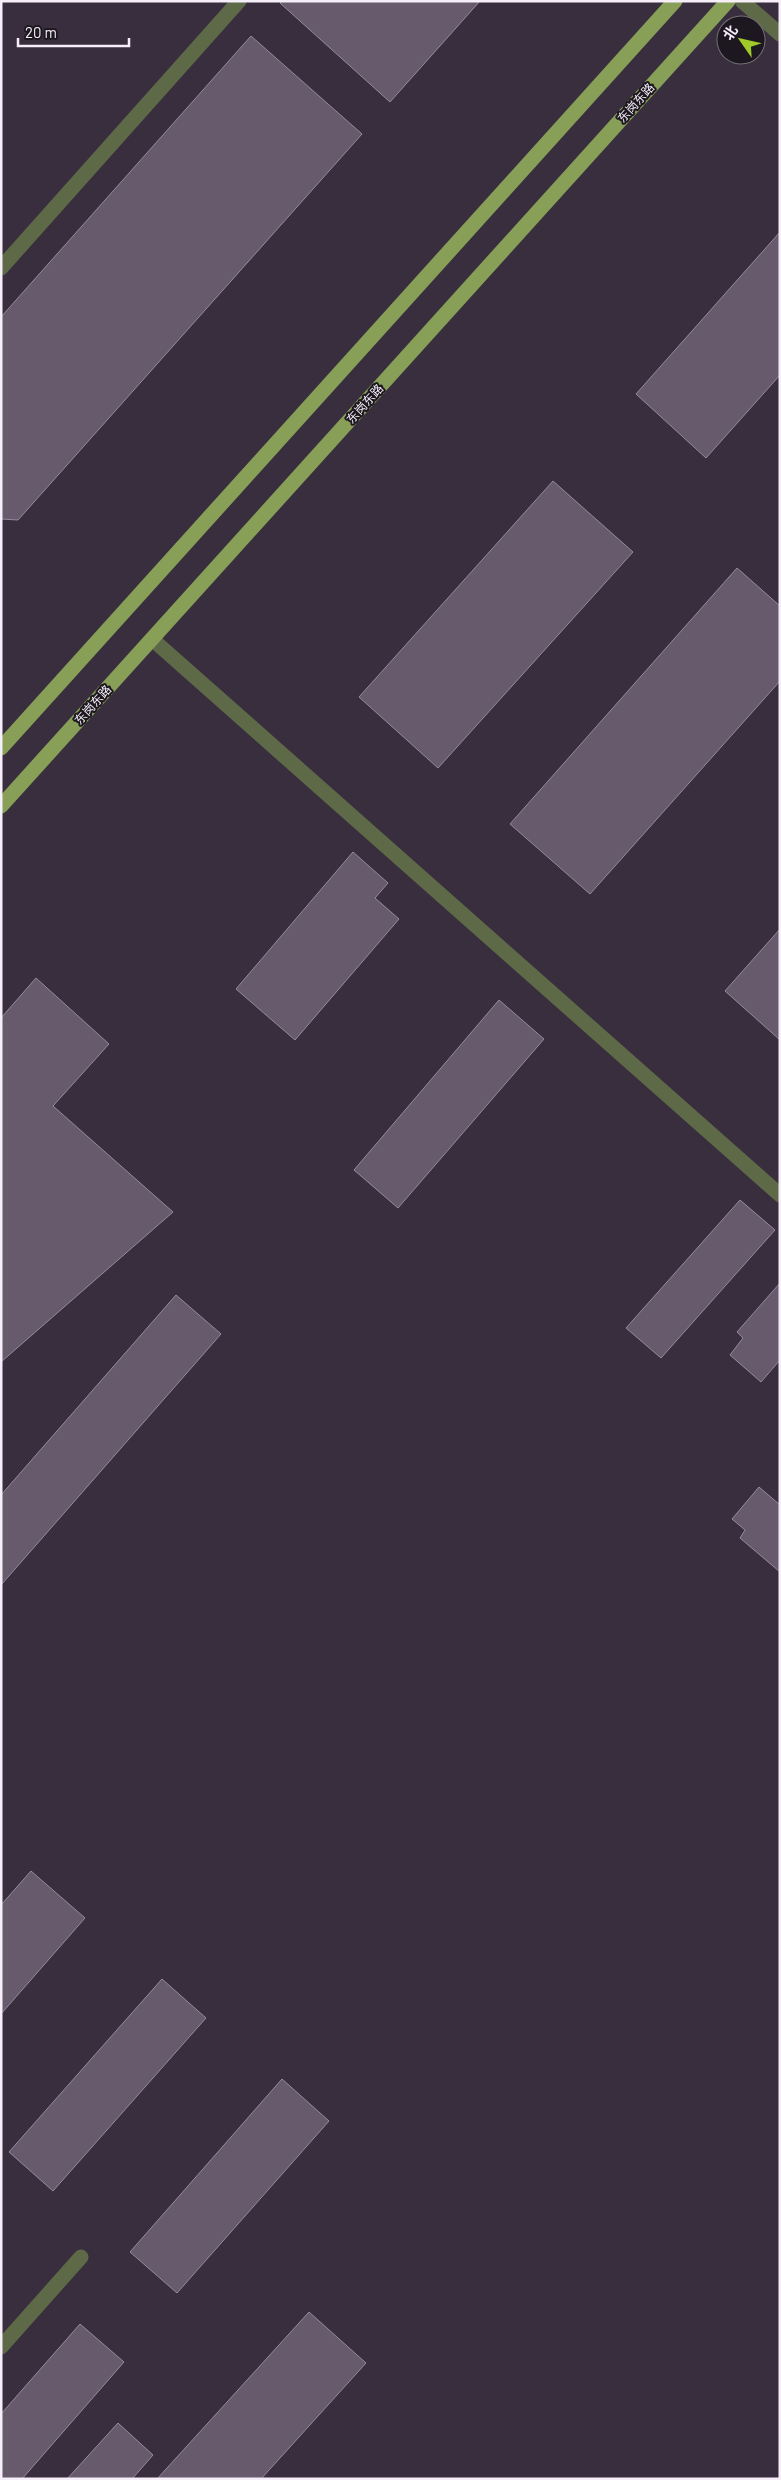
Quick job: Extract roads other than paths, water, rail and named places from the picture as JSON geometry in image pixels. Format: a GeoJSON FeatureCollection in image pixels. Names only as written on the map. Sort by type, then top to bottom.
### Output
{"type":"FeatureCollection","features":[{"type":"Feature","properties":{"kind":"main road"},"geometry":{"type":"LineString","coordinates":[[1,748],[675,1]]}},
{"type":"Feature","properties":{"kind":"main road","name":"东岗东路"},"geometry":{"type":"LineString","coordinates":[[1,806],[728,1]]}},
{"type":"Feature","properties":{"kind":"street"},"geometry":{"type":"LineString","coordinates":[[1,268],[239,1]]}},
{"type":"Feature","properties":{"kind":"street"},"geometry":{"type":"LineString","coordinates":[[742,1],[780,34]]}},
{"type":"Feature","properties":{"kind":"street"},"geometry":{"type":"LineString","coordinates":[[152,639],[780,1194]]}},
{"type":"Feature","properties":{"kind":"street"},"geometry":{"type":"LineString","coordinates":[[1,2347],[81,2257]]}}]}
